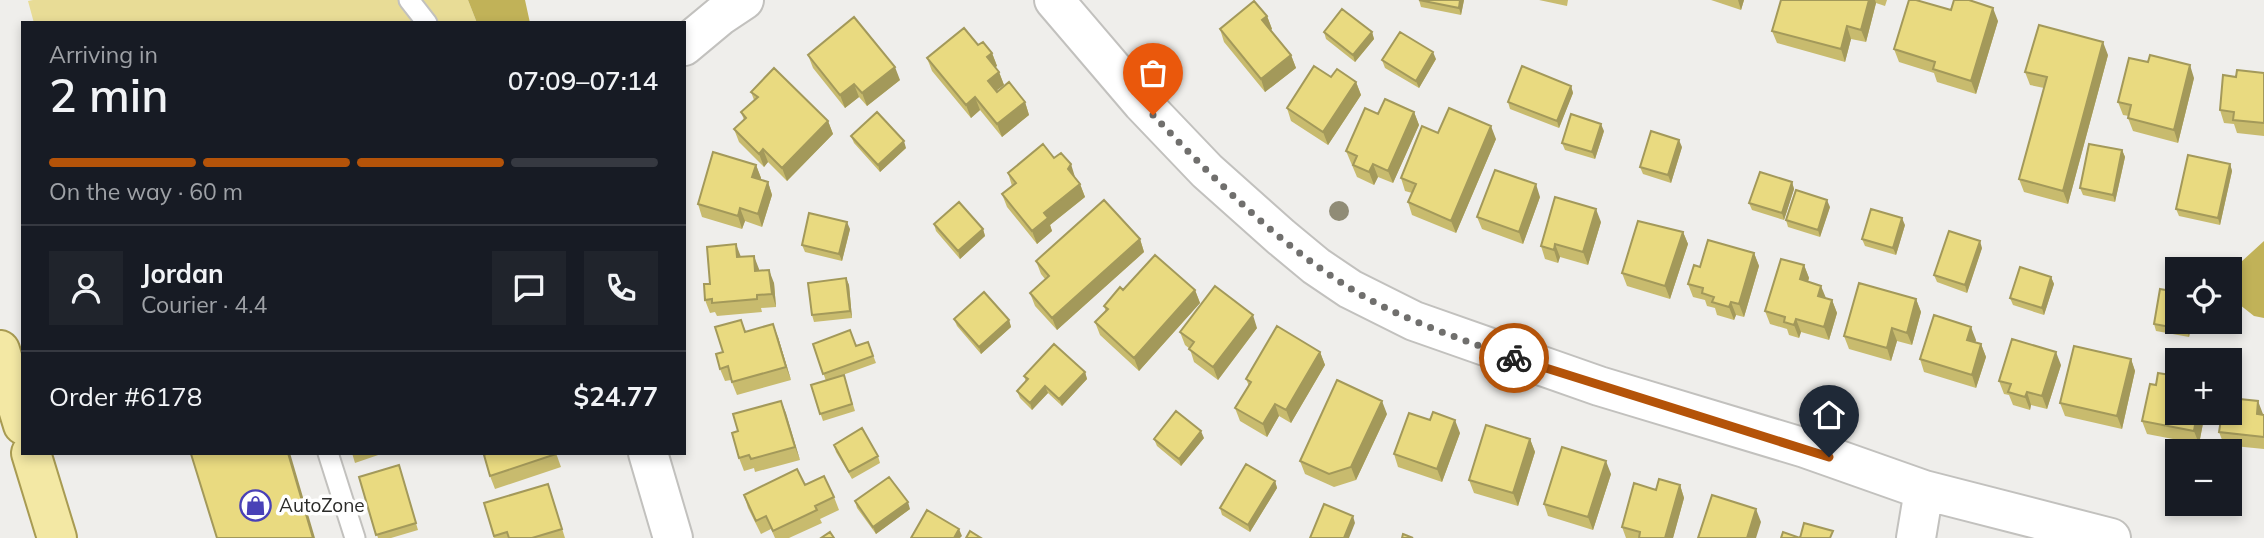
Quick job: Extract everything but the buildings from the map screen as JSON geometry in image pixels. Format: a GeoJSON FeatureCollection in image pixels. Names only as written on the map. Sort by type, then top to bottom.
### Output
{"type":"FeatureCollection","features":[{"type":"Feature","properties":{"kind":"main road"},"geometry":{"type":"LineString","coordinates":[[7,357],[21,416]]}},
{"type":"Feature","properties":{"kind":"main road"},"geometry":{"type":"LineString","coordinates":[[33,455],[57,538]]}},
{"type":"Feature","properties":{"kind":"street"},"geometry":{"type":"LineString","coordinates":[[686,44],[744,0]]}},
{"type":"Feature","properties":{"kind":"street"},"geometry":{"type":"LineString","coordinates":[[1054,0],[1142,103],[1207,171],[1316,266],[1350,289],[1414,321],[1520,360],[1798,446],[1924,490],[2111,538]]}},
{"type":"Feature","properties":{"kind":"street"},"geometry":{"type":"LineString","coordinates":[[649,455],[673,538]]}},
{"type":"Feature","properties":{"kind":"street"},"geometry":{"type":"LineString","coordinates":[[1916,538],[1924,490]]}},
{"type":"Feature","properties":{"kind":"lane"},"geometry":{"type":"LineString","coordinates":[[409,0],[425,21]]}},
{"type":"Feature","properties":{"kind":"lane"},"geometry":{"type":"LineString","coordinates":[[329,455],[355,538]]}},
{"type":"Feature","properties":{"kind":"shaded area"},"geometry":{"type":"Polygon","coordinates":[[[468,0],[476,21],[33,21],[28,1],[468,0]]]}},
{"type":"Feature","properties":{"kind":"shaded area"},"geometry":{"type":"Polygon","coordinates":[[[468,0],[525,0],[530,21],[476,21],[468,0]]]}},
{"type":"Feature","properties":{"kind":"shaded area"},"geometry":{"type":"Polygon","coordinates":[[[2264,241],[2264,318],[2254,316],[2242,307],[2242,261],[2264,241]]]}},
{"type":"Feature","properties":{"kind":"way so far"},"geometry":{"type":"LineString","coordinates":[[1153,115],[1242,203],[1316,266],[1350,289],[1414,321],[1514,358]]}},
{"type":"Feature","properties":{"kind":"place","name":"AutoZone"},"geometry":{"type":"Point","coordinates":[256,505]}},
{"type":"Feature","properties":{"kind":"route"},"geometry":{"type":"LineString","coordinates":[[1514,358],[1829,457]]}}]}
